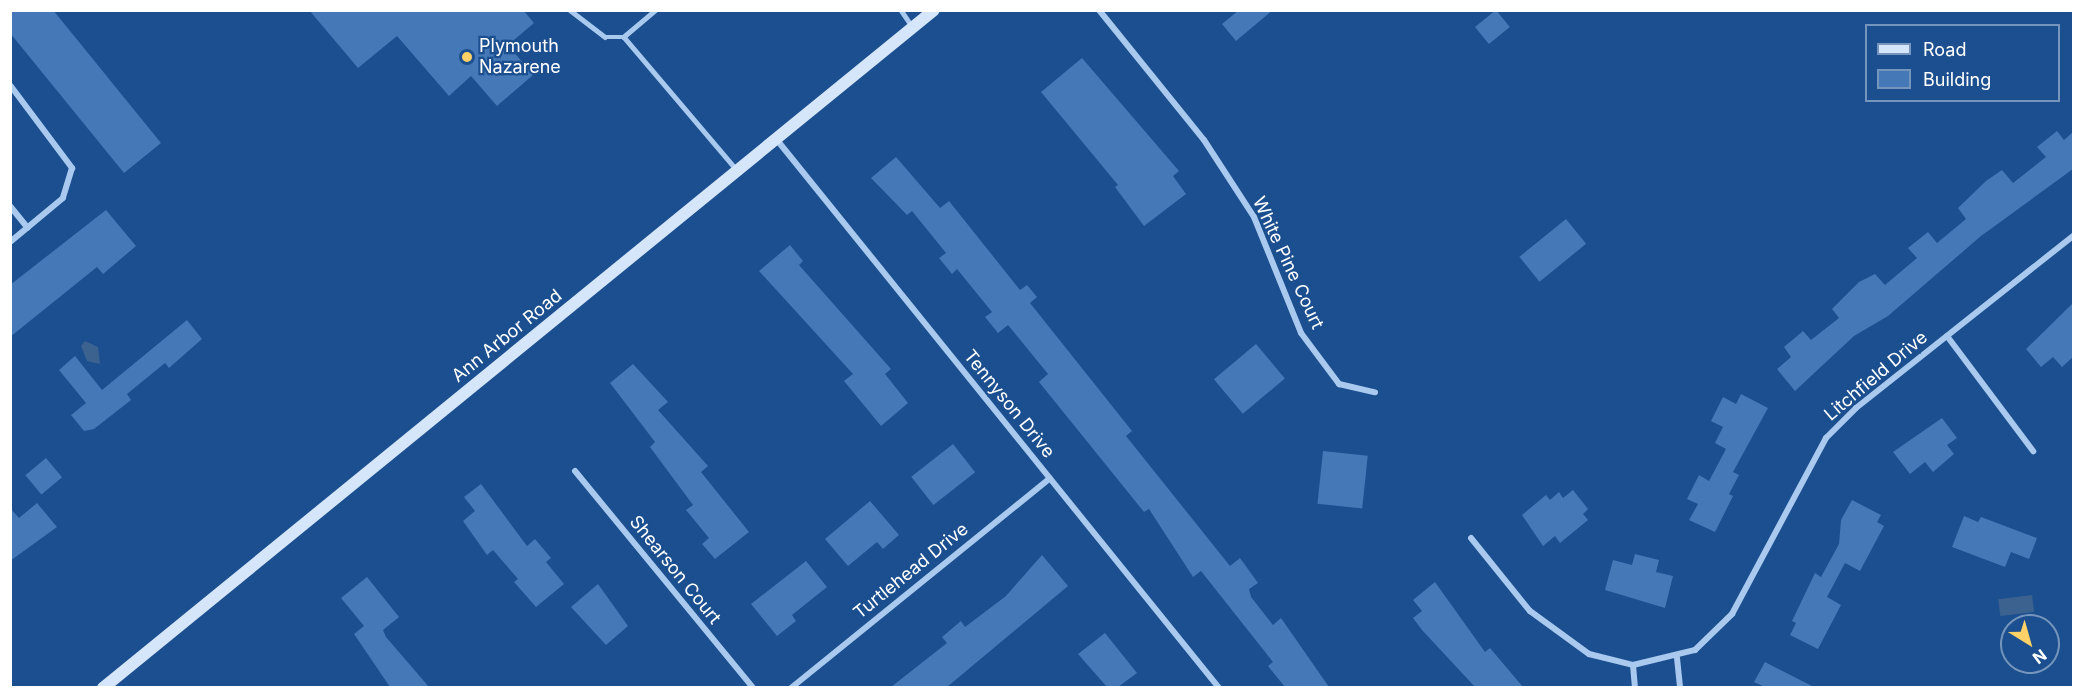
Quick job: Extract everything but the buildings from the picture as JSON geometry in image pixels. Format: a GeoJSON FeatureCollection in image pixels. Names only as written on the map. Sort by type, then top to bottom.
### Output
{"type":"FeatureCollection","features":[{"type":"Feature","properties":{"kind":"main road","name":"Ann Arbor Road"},"geometry":{"type":"LineString","coordinates":[[103,687],[934,10]]}},
{"type":"Feature","properties":{"kind":"street","name":"White Pine Court"},"geometry":{"type":"LineString","coordinates":[[1099,10],[1204,140],[1254,217],[1301,333],[1339,384],[1375,392]]}},
{"type":"Feature","properties":{"kind":"street"},"geometry":{"type":"LineString","coordinates":[[10,85],[72,168],[63,198],[10,242]]}},
{"type":"Feature","properties":{"kind":"street","name":"Tennyson Drive"},"geometry":{"type":"LineString","coordinates":[[777,140],[1219,687]]}},
{"type":"Feature","properties":{"kind":"street"},"geometry":{"type":"LineString","coordinates":[[10,206],[28,228]]}},
{"type":"Feature","properties":{"kind":"street","name":"Litchfield Drive"},"geometry":{"type":"LineString","coordinates":[[1471,538],[1552,632],[1589,654],[1633,665],[1677,658],[1709,639],[1732,614],[1826,438],[1947,336],[2073,235]]}},
{"type":"Feature","properties":{"kind":"street"},"geometry":{"type":"LineString","coordinates":[[1947,336],[2033,451]]}},
{"type":"Feature","properties":{"kind":"street","name":"Shearson Court"},"geometry":{"type":"LineString","coordinates":[[575,471],[753,687]]}},
{"type":"Feature","properties":{"kind":"street","name":"Turtlehead Drive"},"geometry":{"type":"LineString","coordinates":[[791,687],[1050,478]]}},
{"type":"Feature","properties":{"kind":"street"},"geometry":{"type":"LineString","coordinates":[[1677,658],[1680,687]]}},
{"type":"Feature","properties":{"kind":"street"},"geometry":{"type":"LineString","coordinates":[[1633,665],[1635,687]]}},
{"type":"Feature","properties":{"kind":"lane"},"geometry":{"type":"LineString","coordinates":[[570,10],[604,37],[624,37],[656,10]]}},
{"type":"Feature","properties":{"kind":"lane"},"geometry":{"type":"LineString","coordinates":[[901,10],[913,28]]}},
{"type":"Feature","properties":{"kind":"lane"},"geometry":{"type":"LineString","coordinates":[[624,37],[738,171]]}},
{"type":"Feature","properties":{"kind":"water"},"geometry":{"type":"Polygon","coordinates":[[[85,341],[98,347],[100,364],[87,361],[81,346],[85,341]]]}},
{"type":"Feature","properties":{"kind":"water"},"geometry":{"type":"Polygon","coordinates":[[[2032,595],[2034,612],[2000,614],[1998,599],[2032,595]]]}},
{"type":"Feature","properties":{"kind":"place","name":"Plymouth Nazarene"},"geometry":{"type":"Point","coordinates":[467,57]}}]}
